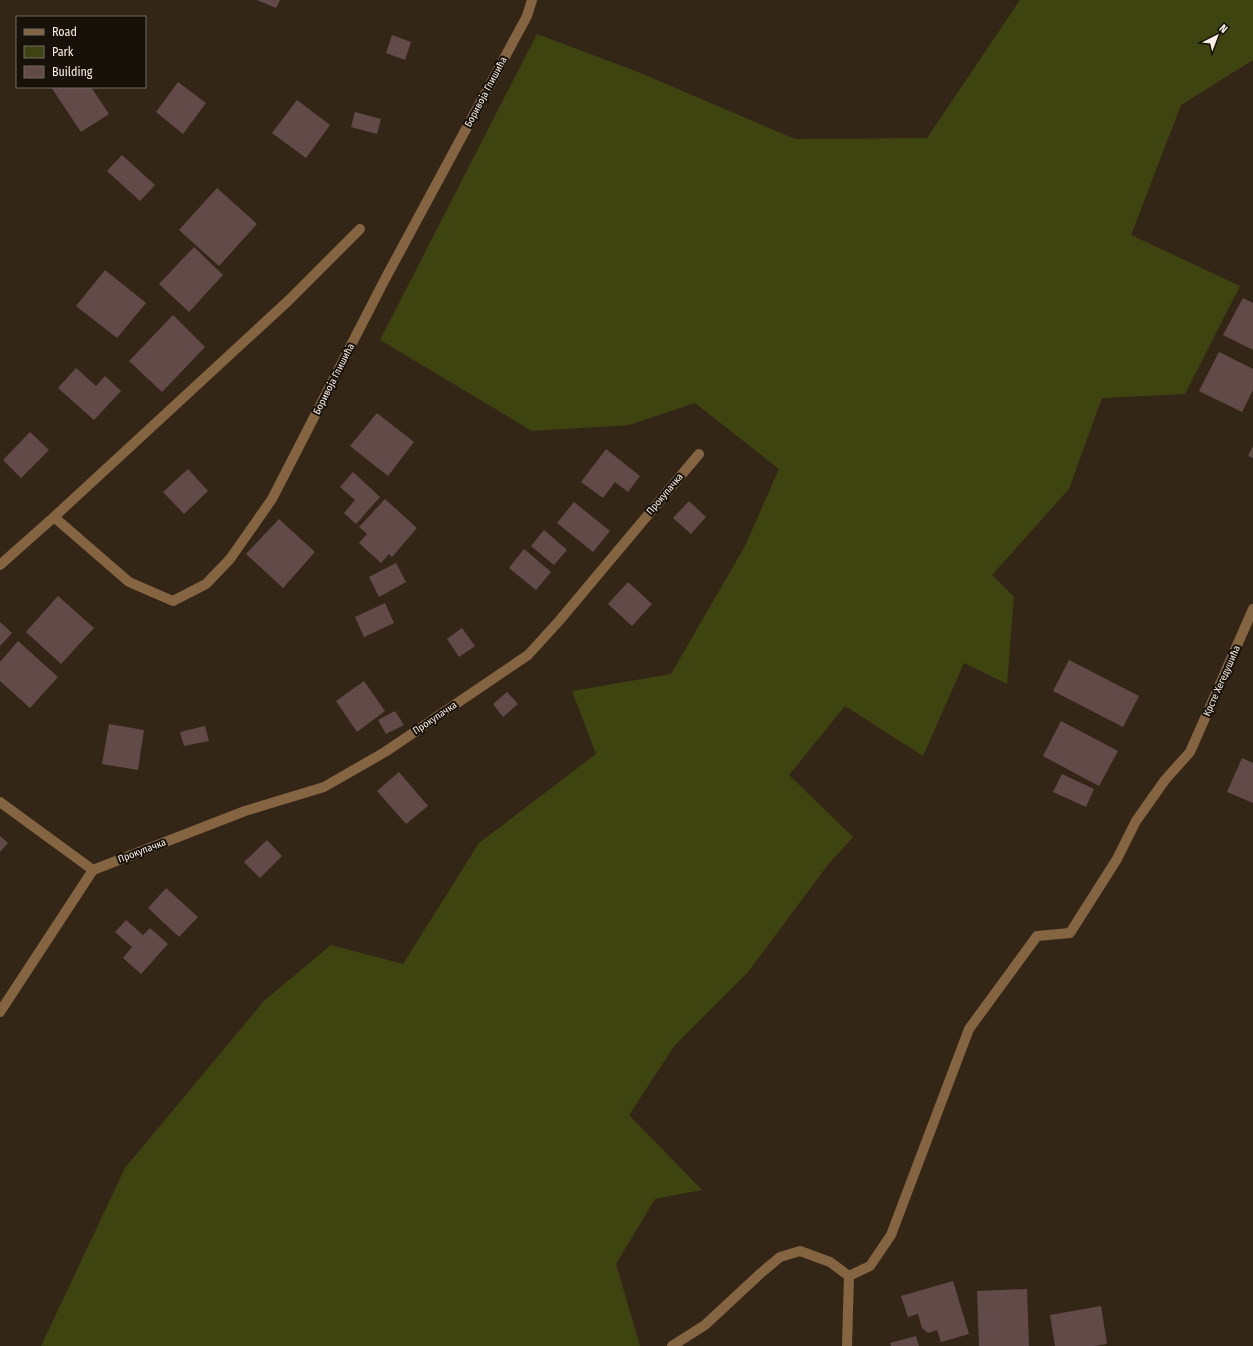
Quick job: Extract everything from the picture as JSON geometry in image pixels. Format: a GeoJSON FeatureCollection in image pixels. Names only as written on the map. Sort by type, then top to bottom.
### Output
{"type":"FeatureCollection","features":[{"type":"Feature","properties":{"kind":"street","name":"Боривоја Глишића"},"geometry":{"type":"LineString","coordinates":[[54,518],[129,582],[174,601],[206,584],[230,559],[272,499],[384,281],[527,16],[532,0]]}},
{"type":"Feature","properties":{"kind":"street"},"geometry":{"type":"LineString","coordinates":[[0,565],[54,518],[288,301],[360,229]]}},
{"type":"Feature","properties":{"kind":"street","name":"Прокупачка"},"geometry":{"type":"LineString","coordinates":[[93,870],[245,811],[324,787],[385,752],[528,655],[559,621],[699,454]]}},
{"type":"Feature","properties":{"kind":"street","name":"Крсте Хегедушића"},"geometry":{"type":"LineString","coordinates":[[849,1276],[870,1266],[891,1235],[969,1029],[1037,936],[1070,933],[1117,859],[1136,821],[1165,780],[1190,752],[1253,609]]}},
{"type":"Feature","properties":{"kind":"street"},"geometry":{"type":"LineString","coordinates":[[0,802],[93,870],[0,1012]]}},
{"type":"Feature","properties":{"kind":"street"},"geometry":{"type":"LineString","coordinates":[[672,1346],[705,1325],[780,1257],[800,1251],[830,1262],[849,1276],[847,1346]]}},
{"type":"Feature","properties":{"kind":"green space"},"geometry":{"type":"Polygon","coordinates":[[[1020,0],[1253,0],[1253,60],[1181,105],[1131,235],[1240,286],[1185,394],[1102,398],[1069,489],[992,575],[1014,597],[1007,684],[964,663],[923,756],[845,706],[789,775],[853,837],[827,866],[748,972],[675,1045],[629,1115],[702,1190],[655,1199],[616,1264],[640,1346],[41,1346],[125,1168],[264,1001],[331,945],[403,964],[479,843],[596,754],[572,691],[671,674],[745,546],[779,469],[695,403],[629,425],[532,431],[380,340],[537,34],[638,72],[795,139],[927,138],[1020,0]]]}},
{"type":"Feature","properties":{"kind":"building"},"geometry":{"type":"Polygon","coordinates":[[[257,0],[280,0],[276,8],[257,0]]]}},
{"type":"Feature","properties":{"kind":"building"},"geometry":{"type":"Polygon","coordinates":[[[392,35],[411,42],[405,60],[386,53],[392,35]]]}},
{"type":"Feature","properties":{"kind":"building"},"geometry":{"type":"Polygon","coordinates":[[[178,82],[206,103],[183,134],[156,112],[178,82]]]}},
{"type":"Feature","properties":{"kind":"building"},"geometry":{"type":"Polygon","coordinates":[[[52,88],[92,88],[109,114],[81,132],[52,88]]]}},
{"type":"Feature","properties":{"kind":"building"},"geometry":{"type":"Polygon","coordinates":[[[297,100],[330,125],[306,158],[272,133],[297,100]]]}},
{"type":"Feature","properties":{"kind":"building"},"geometry":{"type":"Polygon","coordinates":[[[355,112],[381,119],[377,134],[351,127],[355,112]]]}},
{"type":"Feature","properties":{"kind":"building"},"geometry":{"type":"Polygon","coordinates":[[[122,155],[155,185],[140,201],[107,171],[122,155]]]}},
{"type":"Feature","properties":{"kind":"building"},"geometry":{"type":"Polygon","coordinates":[[[217,188],[257,224],[219,266],[179,230],[217,188]]]}},
{"type":"Feature","properties":{"kind":"building"},"geometry":{"type":"Polygon","coordinates":[[[194,247],[223,275],[189,312],[159,284],[194,247]]]}},
{"type":"Feature","properties":{"kind":"building"},"geometry":{"type":"Polygon","coordinates":[[[105,270],[146,303],[117,338],[76,306],[105,270]]]}},
{"type":"Feature","properties":{"kind":"building"},"geometry":{"type":"Polygon","coordinates":[[[1243,298],[1253,303],[1253,350],[1223,335],[1243,298]]]}},
{"type":"Feature","properties":{"kind":"building"},"geometry":{"type":"Polygon","coordinates":[[[173,315],[205,347],[162,392],[129,361],[173,315]]]}},
{"type":"Feature","properties":{"kind":"building"},"geometry":{"type":"Polygon","coordinates":[[[1219,352],[1253,369],[1253,390],[1242,412],[1199,391],[1219,352]]]}},
{"type":"Feature","properties":{"kind":"building"},"geometry":{"type":"Polygon","coordinates":[[[76,368],[96,386],[105,376],[121,391],[94,420],[58,388],[76,368]]]}},
{"type":"Feature","properties":{"kind":"building"},"geometry":{"type":"Polygon","coordinates":[[[377,413],[414,442],[388,476],[350,446],[377,413]]]}},
{"type":"Feature","properties":{"kind":"building"},"geometry":{"type":"Polygon","coordinates":[[[30,432],[49,450],[21,478],[3,460],[30,432]]]}},
{"type":"Feature","properties":{"kind":"building"},"geometry":{"type":"Polygon","coordinates":[[[1253,446],[1253,458],[1248,456],[1253,446]]]}},
{"type":"Feature","properties":{"kind":"building"},"geometry":{"type":"Polygon","coordinates":[[[606,449],[640,476],[628,492],[615,482],[603,498],[581,482],[606,449]]]}},
{"type":"Feature","properties":{"kind":"building"},"geometry":{"type":"Polygon","coordinates":[[[188,469],[208,491],[184,514],[163,492],[188,469]]]}},
{"type":"Feature","properties":{"kind":"building"},"geometry":{"type":"Polygon","coordinates":[[[353,472],[380,497],[356,524],[344,513],[355,500],[340,487],[353,472]]]}},
{"type":"Feature","properties":{"kind":"building"},"geometry":{"type":"Polygon","coordinates":[[[385,499],[417,528],[392,557],[389,554],[381,563],[359,543],[367,534],[359,527],[385,499]]]}},
{"type":"Feature","properties":{"kind":"building"},"geometry":{"type":"Polygon","coordinates":[[[689,501],[706,517],[691,534],[673,518],[689,501]]]}},
{"type":"Feature","properties":{"kind":"building"},"geometry":{"type":"Polygon","coordinates":[[[574,502],[610,531],[593,552],[557,523],[574,502]]]}},
{"type":"Feature","properties":{"kind":"building"},"geometry":{"type":"Polygon","coordinates":[[[279,519],[315,552],[283,588],[246,554],[279,519]]]}},
{"type":"Feature","properties":{"kind":"building"},"geometry":{"type":"Polygon","coordinates":[[[544,530],[567,550],[554,565],[531,546],[544,530]]]}},
{"type":"Feature","properties":{"kind":"building"},"geometry":{"type":"Polygon","coordinates":[[[524,549],[551,572],[536,590],[509,568],[524,549]]]}},
{"type":"Feature","properties":{"kind":"building"},"geometry":{"type":"Polygon","coordinates":[[[396,563],[406,582],[379,597],[369,577],[396,563]]]}},
{"type":"Feature","properties":{"kind":"building"},"geometry":{"type":"Polygon","coordinates":[[[628,582],[652,604],[632,626],[608,604],[628,582]]]}},
{"type":"Feature","properties":{"kind":"building"},"geometry":{"type":"Polygon","coordinates":[[[58,596],[94,628],[61,664],[26,632],[58,596]]]}},
{"type":"Feature","properties":{"kind":"building"},"geometry":{"type":"Polygon","coordinates":[[[385,603],[394,623],[364,637],[355,617],[385,603]]]}},
{"type":"Feature","properties":{"kind":"building"},"geometry":{"type":"Polygon","coordinates":[[[0,622],[12,633],[0,646],[0,622]]]}},
{"type":"Feature","properties":{"kind":"building"},"geometry":{"type":"Polygon","coordinates":[[[462,628],[475,646],[459,657],[447,639],[462,628]]]}},
{"type":"Feature","properties":{"kind":"building"},"geometry":{"type":"Polygon","coordinates":[[[18,641],[58,677],[30,708],[0,681],[0,662],[18,641]]]}},
{"type":"Feature","properties":{"kind":"building"},"geometry":{"type":"Polygon","coordinates":[[[1069,660],[1139,696],[1123,727],[1053,691],[1069,660]]]}},
{"type":"Feature","properties":{"kind":"building"},"geometry":{"type":"Polygon","coordinates":[[[364,681],[385,711],[357,732],[336,701],[364,681]]]}},
{"type":"Feature","properties":{"kind":"building"},"geometry":{"type":"Polygon","coordinates":[[[507,692],[518,704],[503,717],[493,704],[507,692]]]}},
{"type":"Feature","properties":{"kind":"building"},"geometry":{"type":"Polygon","coordinates":[[[395,711],[404,725],[386,734],[378,720],[395,711]]]}},
{"type":"Feature","properties":{"kind":"building"},"geometry":{"type":"Polygon","coordinates":[[[1061,721],[1118,751],[1099,786],[1043,756],[1061,721]]]}},
{"type":"Feature","properties":{"kind":"building"},"geometry":{"type":"Polygon","coordinates":[[[109,724],[144,730],[138,770],[102,764],[109,724]]]}},
{"type":"Feature","properties":{"kind":"building"},"geometry":{"type":"Polygon","coordinates":[[[205,726],[209,741],[184,746],[180,732],[205,726]]]}},
{"type":"Feature","properties":{"kind":"building"},"geometry":{"type":"Polygon","coordinates":[[[1242,758],[1253,763],[1253,803],[1227,792],[1242,758]]]}},
{"type":"Feature","properties":{"kind":"building"},"geometry":{"type":"Polygon","coordinates":[[[399,772],[428,806],[406,824],[377,791],[399,772]]]}},
{"type":"Feature","properties":{"kind":"building"},"geometry":{"type":"Polygon","coordinates":[[[1062,774],[1094,789],[1086,807],[1053,792],[1062,774]]]}},
{"type":"Feature","properties":{"kind":"building"},"geometry":{"type":"Polygon","coordinates":[[[0,836],[8,843],[0,852],[0,836]]]}},
{"type":"Feature","properties":{"kind":"building"},"geometry":{"type":"Polygon","coordinates":[[[267,840],[282,856],[260,878],[244,862],[267,840]]]}},
{"type":"Feature","properties":{"kind":"building"},"geometry":{"type":"Polygon","coordinates":[[[166,888],[198,917],[179,937],[148,908],[166,888]]]}},
{"type":"Feature","properties":{"kind":"building"},"geometry":{"type":"Polygon","coordinates":[[[126,920],[143,935],[150,928],[168,944],[141,974],[123,958],[132,947],[115,932],[126,920]]]}},
{"type":"Feature","properties":{"kind":"building"},"geometry":{"type":"Polygon","coordinates":[[[953,1281],[969,1334],[941,1342],[937,1330],[928,1333],[922,1328],[918,1314],[908,1317],[901,1296],[953,1281]]]}},
{"type":"Feature","properties":{"kind":"building"},"geometry":{"type":"Polygon","coordinates":[[[1027,1289],[1029,1346],[979,1346],[977,1291],[1027,1289]]]}},
{"type":"Feature","properties":{"kind":"building"},"geometry":{"type":"Polygon","coordinates":[[[1101,1306],[1107,1344],[1094,1346],[1055,1346],[1050,1315],[1101,1306]]]}},
{"type":"Feature","properties":{"kind":"building"},"geometry":{"type":"Polygon","coordinates":[[[916,1336],[919,1346],[891,1346],[890,1343],[916,1336]]]}}]}
